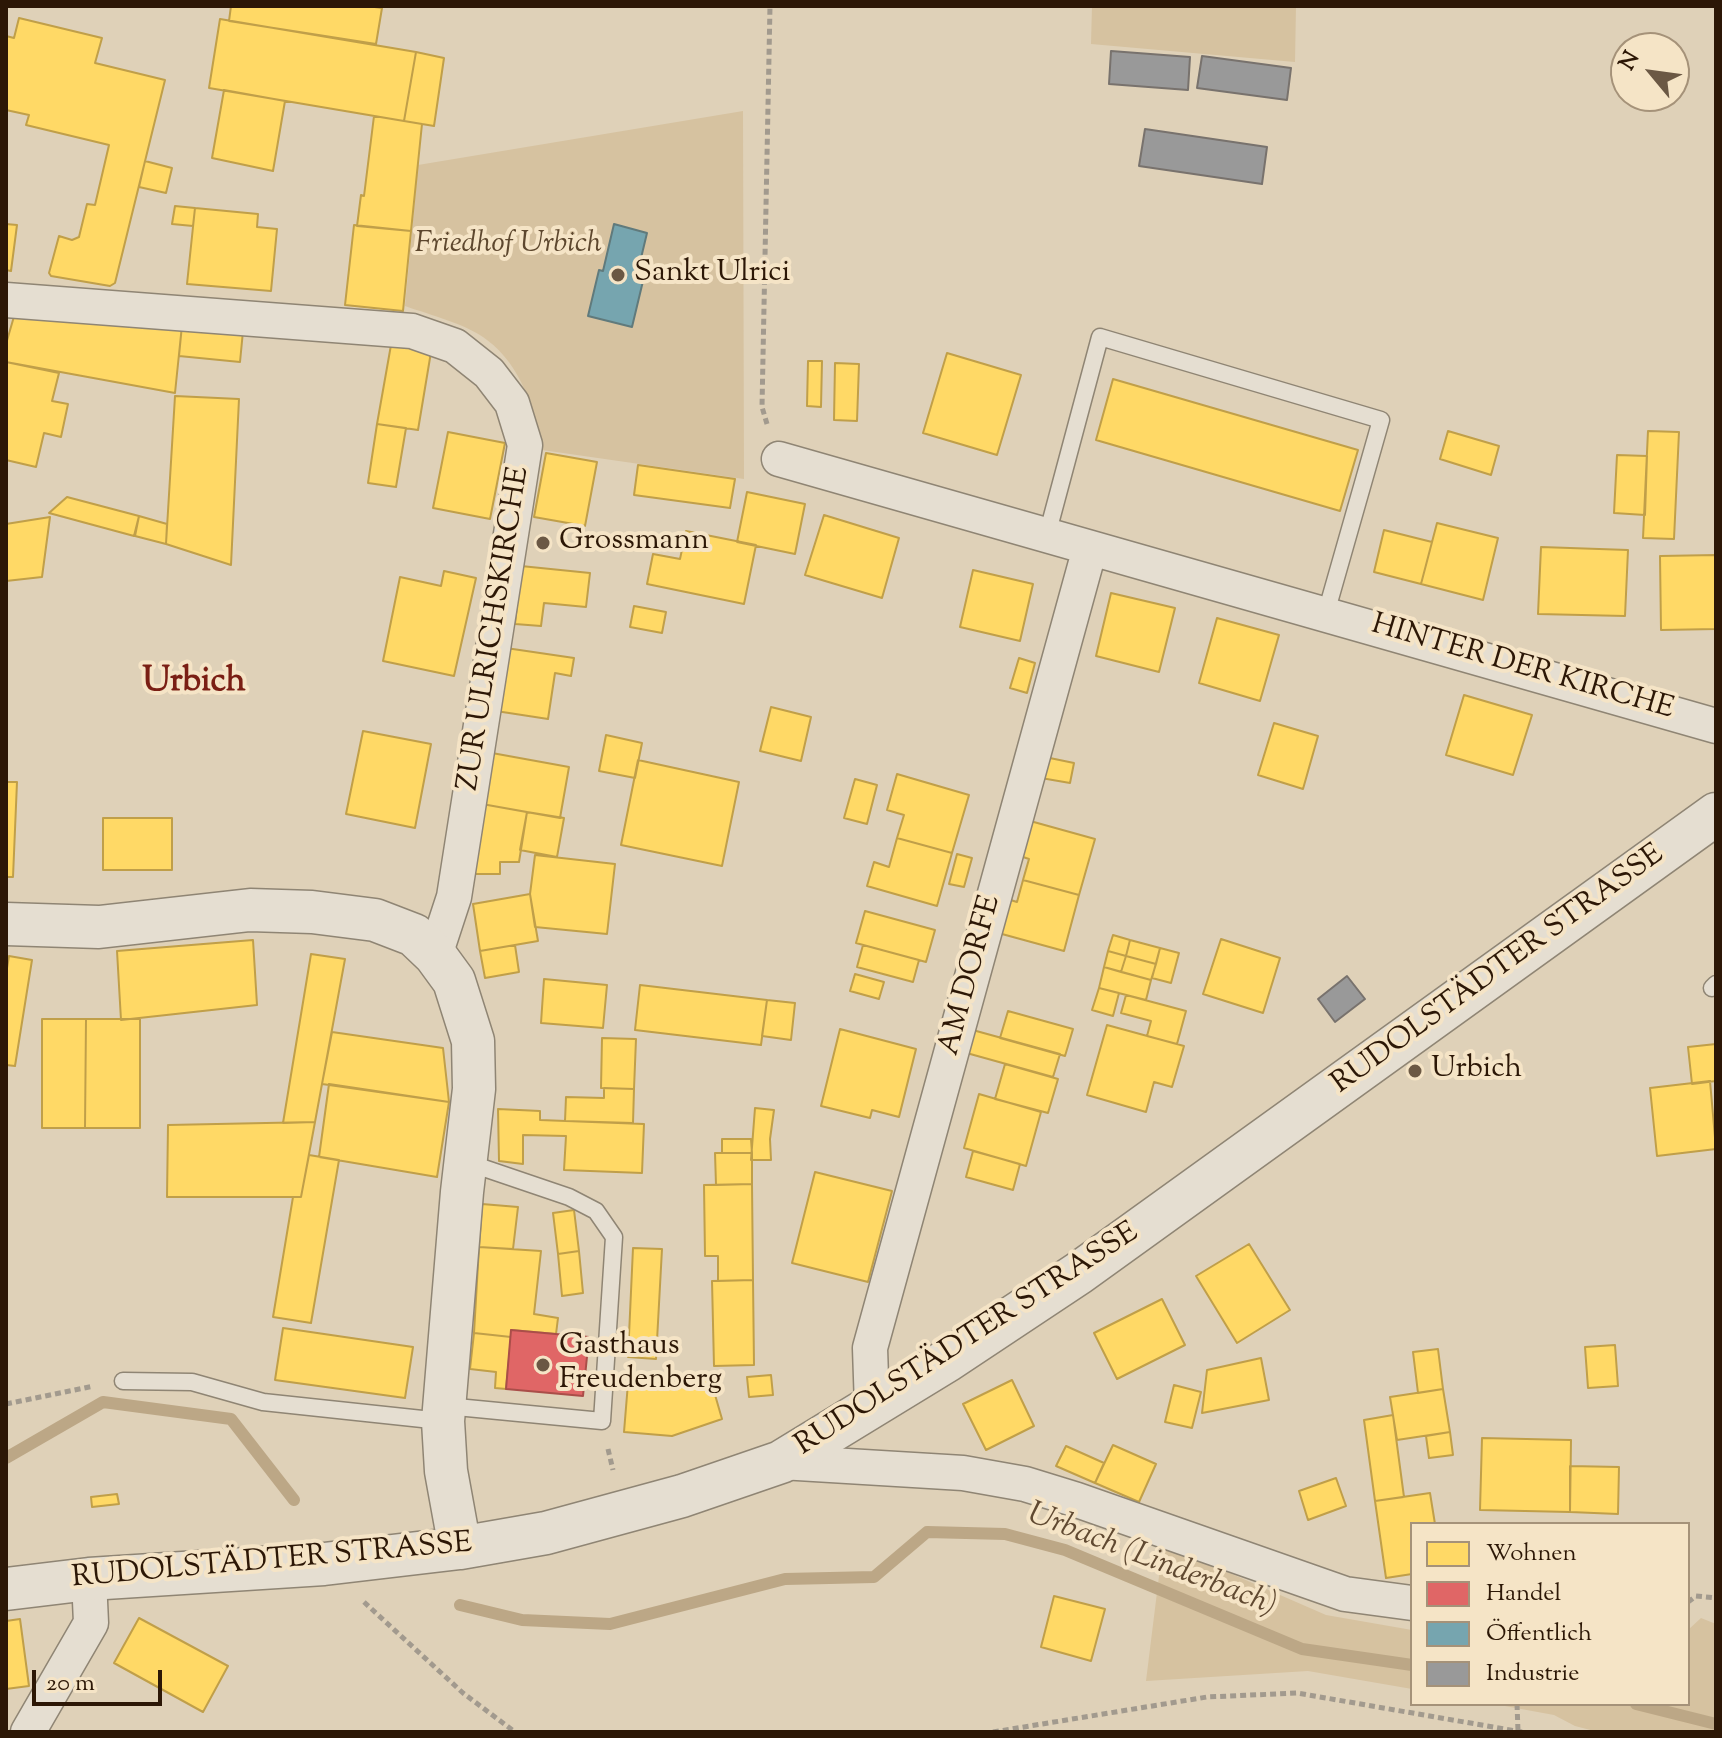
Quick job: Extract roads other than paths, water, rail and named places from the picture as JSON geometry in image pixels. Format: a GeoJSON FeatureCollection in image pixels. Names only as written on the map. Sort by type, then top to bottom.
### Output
{"type":"FeatureCollection","features":[{"type":"Feature","properties":{"kind":"street","name":"ZUR ULRICHSKIRCHE"},"geometry":{"type":"LineString","coordinates":[[6,300],[412,331],[455,346],[489,373],[512,403],[525,445],[454,897],[435,955]]}},
{"type":"Feature","properties":{"kind":"street","name":"HINTER DER KIRCHE"},"geometry":{"type":"LineString","coordinates":[[779,459],[1716,726]]}},
{"type":"Feature","properties":{"kind":"street","name":"AM DORFE"},"geometry":{"type":"LineString","coordinates":[[872,1407],[870,1348],[1090,548]]}},
{"type":"Feature","properties":{"kind":"street","name":"RUDOLSTÄDTER STRASSE"},"geometry":{"type":"LineString","coordinates":[[6,1589],[89,1579],[324,1564],[460,1548],[546,1533],[667,1500],[781,1462],[1079,1273],[1716,814]]}},
{"type":"Feature","properties":{"kind":"street"},"geometry":{"type":"LineString","coordinates":[[6,924],[99,927],[250,910],[312,912],[375,920],[414,935],[435,955],[454,981],[473,1041],[474,1089],[443,1414],[446,1471],[460,1548]]}},
{"type":"Feature","properties":{"kind":"street"},"geometry":{"type":"LineString","coordinates":[[781,1462],[963,1473],[1025,1484],[1345,1594],[1410,1603]]}},
{"type":"Feature","properties":{"kind":"street"},"geometry":{"type":"LineString","coordinates":[[28,1732],[91,1623],[89,1579]]}},
{"type":"Feature","properties":{"kind":"lane"},"geometry":{"type":"LineString","coordinates":[[1047,535],[1100,337],[1381,420],[1326,613]]}},
{"type":"Feature","properties":{"kind":"lane"},"geometry":{"type":"LineString","coordinates":[[123,1381],[192,1382],[263,1402],[602,1421],[614,1237],[596,1211],[569,1197],[466,1162]]}},
{"type":"Feature","properties":{"kind":"waterway","name":"Urbach (Linderbach)"},"geometry":{"type":"LineString","coordinates":[[6,1458],[103,1402],[231,1419],[294,1500]]}},
{"type":"Feature","properties":{"kind":"waterway","name":"Urbach (Linderbach)"},"geometry":{"type":"LineString","coordinates":[[460,1605],[522,1620],[610,1624],[785,1579],[874,1577],[927,1532],[1005,1534],[1065,1550],[1302,1649],[1410,1665]]}},
{"type":"Feature","properties":{"kind":"waterway","name":"Urbach (Linderbach)"},"geometry":{"type":"LineString","coordinates":[[1644,1706],[1716,1724]]}},
{"type":"Feature","properties":{"kind":"place","name":"Sankt Ulrici"},"geometry":{"type":"Point","coordinates":[618,275]}},
{"type":"Feature","properties":{"kind":"place","name":"Grossmann"},"geometry":{"type":"Point","coordinates":[543,543]}},
{"type":"Feature","properties":{"kind":"place","name":"Urbich"},"geometry":{"type":"Point","coordinates":[1415,1071]}},
{"type":"Feature","properties":{"kind":"place","name":"Gasthaus Freudenberg"},"geometry":{"type":"Point","coordinates":[543,1365]}},
{"type":"Feature","properties":{"kind":"district","name":"Urbich"},"geometry":{"type":"Point","coordinates":[194,684]}},
{"type":"Feature","properties":{"kind":"park label","name":"Friedhof Urbich"},"geometry":{"type":"Point","coordinates":[508,246]}}]}
